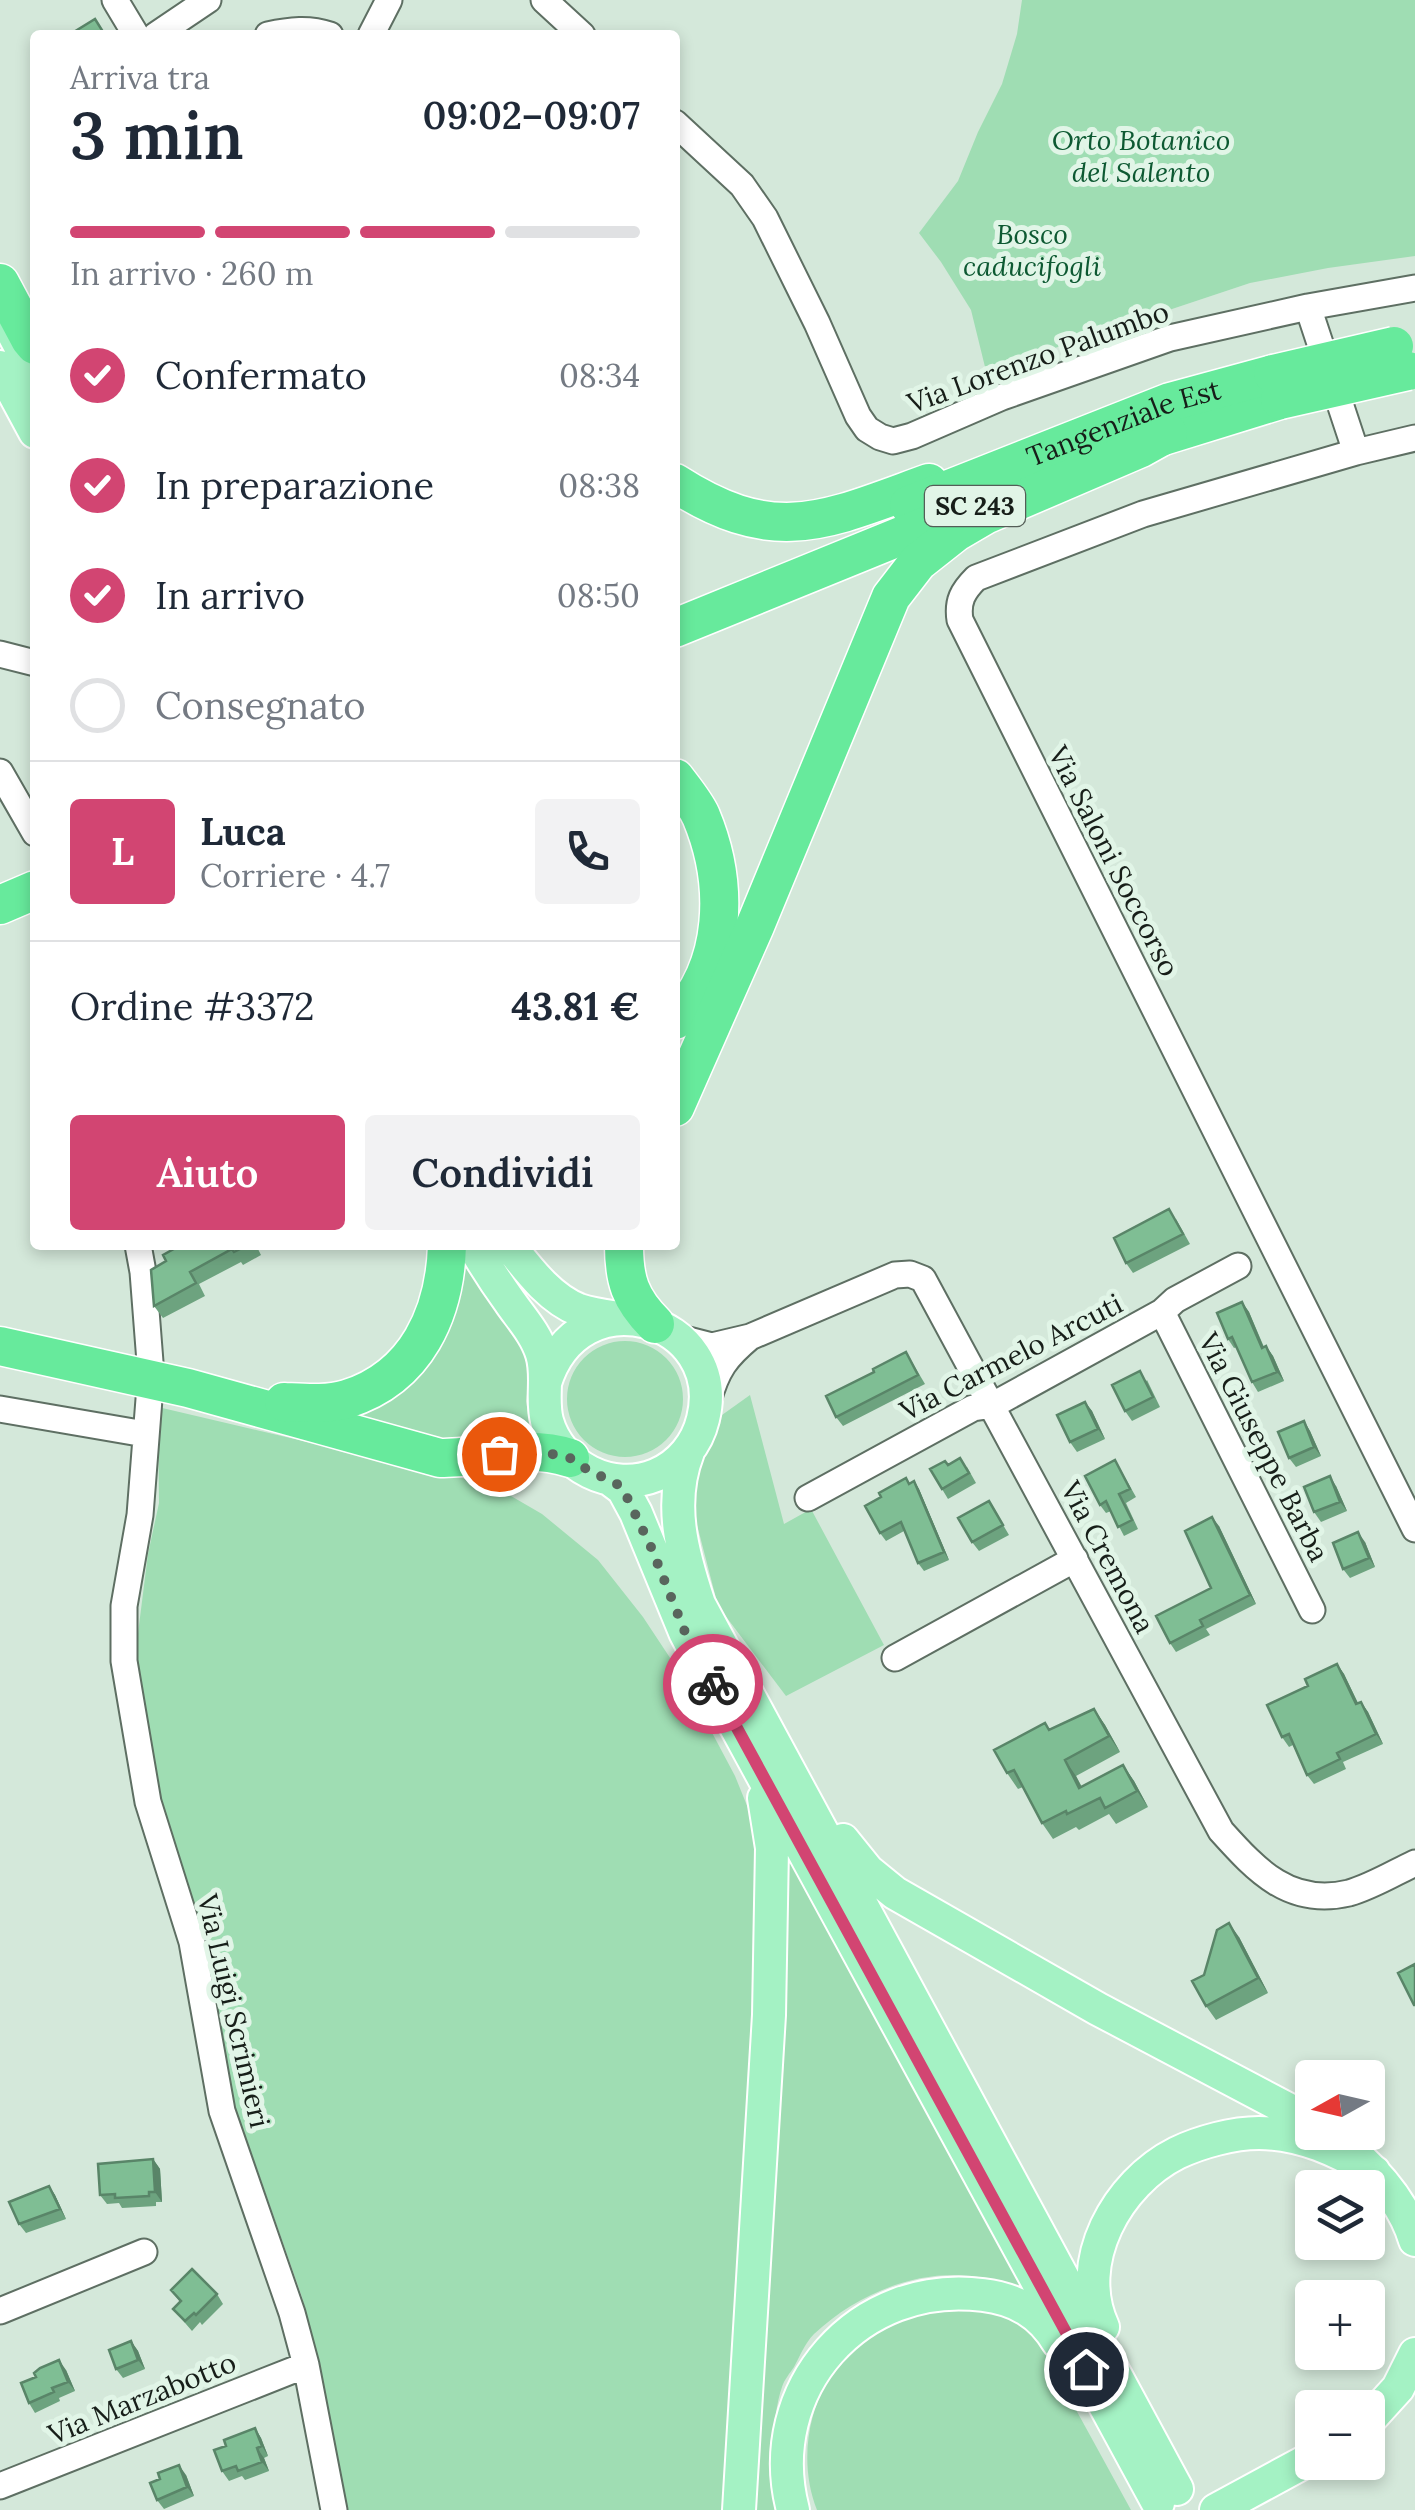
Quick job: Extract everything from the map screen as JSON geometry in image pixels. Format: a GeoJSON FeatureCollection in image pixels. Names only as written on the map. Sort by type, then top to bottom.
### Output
{"type":"FeatureCollection","features":[{"type":"Feature","properties":{"kind":"highway"},"geometry":{"type":"LineString","coordinates":[[0,282],[30,339]]}},
{"type":"Feature","properties":{"kind":"highway","name":"Tangenziale Est"},"geometry":{"type":"LineString","coordinates":[[680,599],[1170,402],[1277,387],[1408,357]]}},
{"type":"Feature","properties":{"kind":"highway","name":"Tangenziale Est"},"geometry":{"type":"LineString","coordinates":[[680,626],[1277,387]]}},
{"type":"Feature","properties":{"kind":"highway"},"geometry":{"type":"LineString","coordinates":[[680,1097],[891,597],[905,577],[936,546],[985,515],[1168,433]]}},
{"type":"Feature","properties":{"kind":"highway"},"geometry":{"type":"LineString","coordinates":[[680,486],[728,512],[781,524],[818,520],[995,460],[1042,451]]}},
{"type":"Feature","properties":{"kind":"highway"},"geometry":{"type":"LineString","coordinates":[[680,785],[700,812],[714,854],[718,890],[718,939],[708,970],[680,1015]]}},
{"type":"Feature","properties":{"kind":"highway"},"geometry":{"type":"LineString","coordinates":[[0,879],[30,867]]}},
{"type":"Feature","properties":{"kind":"highway"},"geometry":{"type":"LineString","coordinates":[[0,904],[30,892]]}},
{"type":"Feature","properties":{"kind":"highway"},"geometry":{"type":"LineString","coordinates":[[188,1388],[314,1404],[344,1400],[372,1388],[397,1372],[420,1344],[436,1315],[447,1250]]}},
{"type":"Feature","properties":{"kind":"highway"},"geometry":{"type":"LineString","coordinates":[[624,1250],[630,1293],[651,1326]]}},
{"type":"Feature","properties":{"kind":"highway"},"geometry":{"type":"LineString","coordinates":[[0,1346],[188,1388],[440,1458],[537,1452],[570,1458]]}},
{"type":"Feature","properties":{"kind":"main road"},"geometry":{"type":"LineString","coordinates":[[0,308],[30,365]]}},
{"type":"Feature","properties":{"kind":"main road"},"geometry":{"type":"LineString","coordinates":[[0,367],[30,423]]}},
{"type":"Feature","properties":{"kind":"main road"},"geometry":{"type":"LineString","coordinates":[[476,1250],[532,1332],[542,1353],[546,1383]]}},
{"type":"Feature","properties":{"kind":"main road"},"geometry":{"type":"LineString","coordinates":[[513,1250],[560,1300],[580,1310],[651,1326],[694,1358],[701,1370],[706,1410],[678,1485],[682,1544],[699,1604],[1167,2496]]}},
{"type":"Feature","properties":{"kind":"main road"},"geometry":{"type":"LineString","coordinates":[[651,1326],[599,1322],[568,1341],[554,1360],[546,1383],[546,1420],[570,1458],[594,1474],[612,1480],[653,1476],[688,1452]]}},
{"type":"Feature","properties":{"kind":"main road"},"geometry":{"type":"LineString","coordinates":[[612,1480],[623,1489],[636,1513],[685,1632],[737,1729],[1167,2496]]}},
{"type":"Feature","properties":{"kind":"main road"},"geometry":{"type":"LineString","coordinates":[[725,1653],[844,1842],[868,1871],[895,1893],[1098,2009],[1295,2113]]}},
{"type":"Feature","properties":{"kind":"main road"},"geometry":{"type":"LineString","coordinates":[[737,1729],[766,1806],[772,1848],[769,2015],[739,2510]]}},
{"type":"Feature","properties":{"kind":"main road"},"geometry":{"type":"LineString","coordinates":[[1167,2496],[1092,2296],[1097,2249],[1109,2221],[1128,2193],[1164,2162],[1176,2154],[1230,2136],[1258,2133],[1310,2141],[1340,2152],[1371,2170]]}},
{"type":"Feature","properties":{"kind":"main road"},"geometry":{"type":"LineString","coordinates":[[1349,2150],[1372,2170]]}},
{"type":"Feature","properties":{"kind":"main road"},"geometry":{"type":"LineString","coordinates":[[1385,2185],[1411,2220]]}},
{"type":"Feature","properties":{"kind":"main road"},"geometry":{"type":"LineString","coordinates":[[794,2510],[787,2473],[792,2416],[818,2367],[851,2328],[896,2303],[963,2292],[1021,2304],[1036,2314],[1167,2496]]}},
{"type":"Feature","properties":{"kind":"main road"},"geometry":{"type":"LineString","coordinates":[[1385,2403],[1398,2388],[1415,2354]]}},
{"type":"Feature","properties":{"kind":"main road"},"geometry":{"type":"LineString","coordinates":[[1216,2510],[1295,2467]]}},
{"type":"Feature","properties":{"kind":"street"},"geometry":{"type":"LineString","coordinates":[[115,0],[133,30]]}},
{"type":"Feature","properties":{"kind":"street"},"geometry":{"type":"LineString","coordinates":[[163,30],[208,0]]}},
{"type":"Feature","properties":{"kind":"street"},"geometry":{"type":"LineString","coordinates":[[544,0],[577,30]]}},
{"type":"Feature","properties":{"kind":"street"},"geometry":{"type":"LineString","coordinates":[[373,30],[383,3]]}},
{"type":"Feature","properties":{"kind":"street","name":"Via Lorenzo Palumbo"},"geometry":{"type":"LineString","coordinates":[[680,127],[754,201],[817,323],[858,416],[867,429],[893,441],[1002,397],[1170,338],[1415,288]]}},
{"type":"Feature","properties":{"kind":"street"},"geometry":{"type":"LineString","coordinates":[[1308,307],[1356,452],[1415,438]]}},
{"type":"Feature","properties":{"kind":"street","name":"Via Saloni Soccorso"},"geometry":{"type":"LineString","coordinates":[[1356,452],[1142,514],[976,578],[963,591],[958,607],[960,620],[1415,1529]]}},
{"type":"Feature","properties":{"kind":"street"},"geometry":{"type":"LineString","coordinates":[[0,654],[30,662]]}},
{"type":"Feature","properties":{"kind":"street"},"geometry":{"type":"LineString","coordinates":[[0,772],[30,823]]}},
{"type":"Feature","properties":{"kind":"street"},"geometry":{"type":"LineString","coordinates":[[139,1250],[150,1362]]}},
{"type":"Feature","properties":{"kind":"street","name":"Via Carmelo Arcuti"},"geometry":{"type":"LineString","coordinates":[[808,1498],[973,1408],[993,1405],[1238,1266]]}},
{"type":"Feature","properties":{"kind":"street","name":"Via Cremona"},"geometry":{"type":"LineString","coordinates":[[651,1326],[712,1346],[750,1337],[894,1275],[910,1274],[923,1279],[1222,1830],[1255,1868],[1282,1886],[1316,1896],[1351,1893],[1415,1863]]}},
{"type":"Feature","properties":{"kind":"street","name":"Via Giuseppe Barba"},"geometry":{"type":"LineString","coordinates":[[1162,1312],[1312,1610]]}},
{"type":"Feature","properties":{"kind":"street","name":"Via Cremona"},"geometry":{"type":"LineString","coordinates":[[706,1410],[718,1370],[728,1355],[750,1337]]}},
{"type":"Feature","properties":{"kind":"street","name":"Via Luigi Scrimieri"},"geometry":{"type":"LineString","coordinates":[[149,1399],[140,1515],[124,1606],[124,1660],[148,1802],[192,1942],[222,2111],[292,2313],[334,2510]]}},
{"type":"Feature","properties":{"kind":"street"},"geometry":{"type":"LineString","coordinates":[[0,1409],[145,1434]]}},
{"type":"Feature","properties":{"kind":"street"},"geometry":{"type":"LineString","coordinates":[[895,1658],[1075,1559]]}},
{"type":"Feature","properties":{"kind":"street"},"geometry":{"type":"LineString","coordinates":[[0,2311],[144,2252]]}},
{"type":"Feature","properties":{"kind":"street","name":"Via Marzabotto"},"geometry":{"type":"LineString","coordinates":[[0,2486],[306,2365]]}},
{"type":"Feature","properties":{"kind":"green space","name":"Orto Botanico del Salento"},"geometry":{"type":"Polygon","coordinates":[[[1022,0],[1415,0],[1415,256],[1250,283],[986,371],[971,310],[919,233],[958,181],[1002,84],[1017,34],[1022,0]]]}},
{"type":"Feature","properties":{"kind":"green space"},"geometry":{"type":"Polygon","coordinates":[[[454,1250],[459,1250],[532,1354],[526,1401],[533,1441],[475,1446],[325,1417],[383,1395],[454,1250]]]}},
{"type":"Feature","properties":{"kind":"green space"},"geometry":{"type":"Polygon","coordinates":[[[625,1341],[647,1345],[666,1358],[679,1377],[683,1399],[679,1421],[666,1440],[647,1453],[625,1457],[603,1453],[584,1440],[571,1421],[567,1399],[571,1377],[584,1358],[603,1345],[625,1341]]]}},
{"type":"Feature","properties":{"kind":"green space"},"geometry":{"type":"Polygon","coordinates":[[[750,1395],[784,1524],[811,1509],[884,1645],[786,1696],[718,1606],[687,1486],[722,1415],[750,1395]]]}},
{"type":"Feature","properties":{"kind":"green space"},"geometry":{"type":"Polygon","coordinates":[[[158,1407],[492,1485],[542,1514],[598,1560],[643,1617],[682,1676],[735,1776],[761,1857],[723,2510],[343,2510],[320,2371],[302,2297],[225,2078],[139,1707],[137,1641],[159,1503],[158,1407]]]}},
{"type":"Feature","properties":{"kind":"green space"},"geometry":{"type":"Polygon","coordinates":[[[778,1836],[1027,2298],[985,2278],[938,2276],[893,2286],[832,2319],[808,2341],[778,2400],[774,2466],[781,2510],[753,2510],[778,1836]]]}},
{"type":"Feature","properties":{"kind":"green space"},"geometry":{"type":"Polygon","coordinates":[[[973,2303],[1030,2326],[1131,2510],[817,2510],[807,2456],[810,2429],[817,2402],[845,2355],[865,2337],[898,2319],[973,2303]]]}},
{"type":"Feature","properties":{"kind":"building"},"geometry":{"type":"Polygon","coordinates":[[[95,19],[102,30],[77,30],[95,19]]]}},
{"type":"Feature","properties":{"kind":"building"},"geometry":{"type":"Polygon","coordinates":[[[1169,1209],[1183,1234],[1126,1263],[1114,1238],[1169,1209]]]}},
{"type":"Feature","properties":{"kind":"building"},"geometry":{"type":"Polygon","coordinates":[[[172,1250],[230,1250],[190,1272],[196,1283],[154,1306],[151,1270],[166,1261],[163,1255],[172,1250]]]}},
{"type":"Feature","properties":{"kind":"building"},"geometry":{"type":"Polygon","coordinates":[[[1242,1302],[1277,1372],[1252,1382],[1217,1313],[1242,1302]]]}},
{"type":"Feature","properties":{"kind":"building"},"geometry":{"type":"Polygon","coordinates":[[[906,1352],[918,1375],[836,1417],[826,1396],[906,1352]]]}},
{"type":"Feature","properties":{"kind":"building"},"geometry":{"type":"Polygon","coordinates":[[[1140,1371],[1153,1397],[1125,1411],[1112,1385],[1140,1371]]]}},
{"type":"Feature","properties":{"kind":"building"},"geometry":{"type":"Polygon","coordinates":[[[1085,1402],[1098,1429],[1070,1442],[1057,1415],[1085,1402]]]}},
{"type":"Feature","properties":{"kind":"building"},"geometry":{"type":"Polygon","coordinates":[[[1304,1421],[1314,1447],[1289,1458],[1278,1432],[1304,1421]]]}},
{"type":"Feature","properties":{"kind":"building"},"geometry":{"type":"Polygon","coordinates":[[[960,1458],[969,1473],[942,1489],[930,1469],[960,1458]]]}},
{"type":"Feature","properties":{"kind":"building"},"geometry":{"type":"Polygon","coordinates":[[[1115,1460],[1130,1489],[1119,1494],[1132,1520],[1118,1527],[1106,1501],[1100,1505],[1085,1476],[1115,1460]]]}},
{"type":"Feature","properties":{"kind":"building"},"geometry":{"type":"Polygon","coordinates":[[[1330,1476],[1340,1502],[1314,1512],[1304,1487],[1330,1476]]]}},
{"type":"Feature","properties":{"kind":"building"},"geometry":{"type":"Polygon","coordinates":[[[906,1478],[909,1484],[914,1481],[944,1552],[918,1563],[901,1522],[880,1533],[865,1506],[906,1478]]]}},
{"type":"Feature","properties":{"kind":"building"},"geometry":{"type":"Polygon","coordinates":[[[989,1501],[1003,1525],[972,1542],[958,1518],[989,1501]]]}},
{"type":"Feature","properties":{"kind":"building"},"geometry":{"type":"Polygon","coordinates":[[[1212,1517],[1250,1595],[1200,1620],[1203,1626],[1170,1643],[1156,1616],[1211,1588],[1185,1531],[1212,1517]]]}},
{"type":"Feature","properties":{"kind":"building"},"geometry":{"type":"Polygon","coordinates":[[[1358,1532],[1369,1558],[1343,1569],[1333,1543],[1358,1532]]]}},
{"type":"Feature","properties":{"kind":"building"},"geometry":{"type":"Polygon","coordinates":[[[1337,1664],[1376,1734],[1337,1753],[1340,1759],[1307,1775],[1289,1734],[1282,1737],[1267,1705],[1308,1686],[1305,1679],[1337,1664]]]}},
{"type":"Feature","properties":{"kind":"building"},"geometry":{"type":"Polygon","coordinates":[[[1094,1709],[1109,1736],[1065,1760],[1079,1788],[1123,1765],[1137,1791],[1105,1808],[1100,1798],[1042,1823],[1014,1770],[1007,1773],[994,1750],[1045,1723],[1049,1730],[1094,1709]]]}},
{"type":"Feature","properties":{"kind":"building"},"geometry":{"type":"Polygon","coordinates":[[[1229,1923],[1258,1978],[1206,2006],[1192,1981],[1204,1975],[1217,1930],[1229,1923]]]}},
{"type":"Feature","properties":{"kind":"building"},"geometry":{"type":"Polygon","coordinates":[[[1415,1964],[1415,2005],[1414,2005],[1398,1973],[1415,1964]]]}},
{"type":"Feature","properties":{"kind":"building"},"geometry":{"type":"Polygon","coordinates":[[[153,2159],[155,2192],[149,2192],[149,2196],[115,2198],[115,2194],[100,2195],[98,2164],[153,2159]]]}},
{"type":"Feature","properties":{"kind":"building"},"geometry":{"type":"Polygon","coordinates":[[[49,2186],[60,2209],[19,2224],[9,2202],[49,2186]]]}},
{"type":"Feature","properties":{"kind":"building"},"geometry":{"type":"Polygon","coordinates":[[[192,2269],[217,2294],[185,2321],[173,2309],[181,2301],[171,2290],[192,2269]]]}},
{"type":"Feature","properties":{"kind":"building"},"geometry":{"type":"Polygon","coordinates":[[[131,2341],[138,2360],[116,2369],[109,2350],[131,2341]]]}},
{"type":"Feature","properties":{"kind":"building"},"geometry":{"type":"Polygon","coordinates":[[[59,2360],[68,2382],[29,2403],[21,2383],[59,2360]]]}},
{"type":"Feature","properties":{"kind":"building"},"geometry":{"type":"Polygon","coordinates":[[[255,2428],[262,2446],[257,2448],[262,2462],[238,2471],[236,2466],[222,2471],[214,2450],[226,2446],[224,2440],[255,2428]]]}},
{"type":"Feature","properties":{"kind":"building"},"geometry":{"type":"Polygon","coordinates":[[[179,2465],[187,2487],[157,2500],[150,2483],[160,2479],[158,2473],[179,2465]]]}},
{"type":"Feature","properties":{"kind":"way so far"},"geometry":{"type":"LineString","coordinates":[[499,1454],[537,1452],[570,1458],[623,1489],[685,1632],[713,1684]]}},
{"type":"Feature","properties":{"kind":"route"},"geometry":{"type":"LineString","coordinates":[[713,1684],[1086,2369]]}},
{"type":"Feature","properties":{"kind":"park label","name":"Bosco caducifogli"},"geometry":{"type":"Point","coordinates":[1032,250]}}]}
